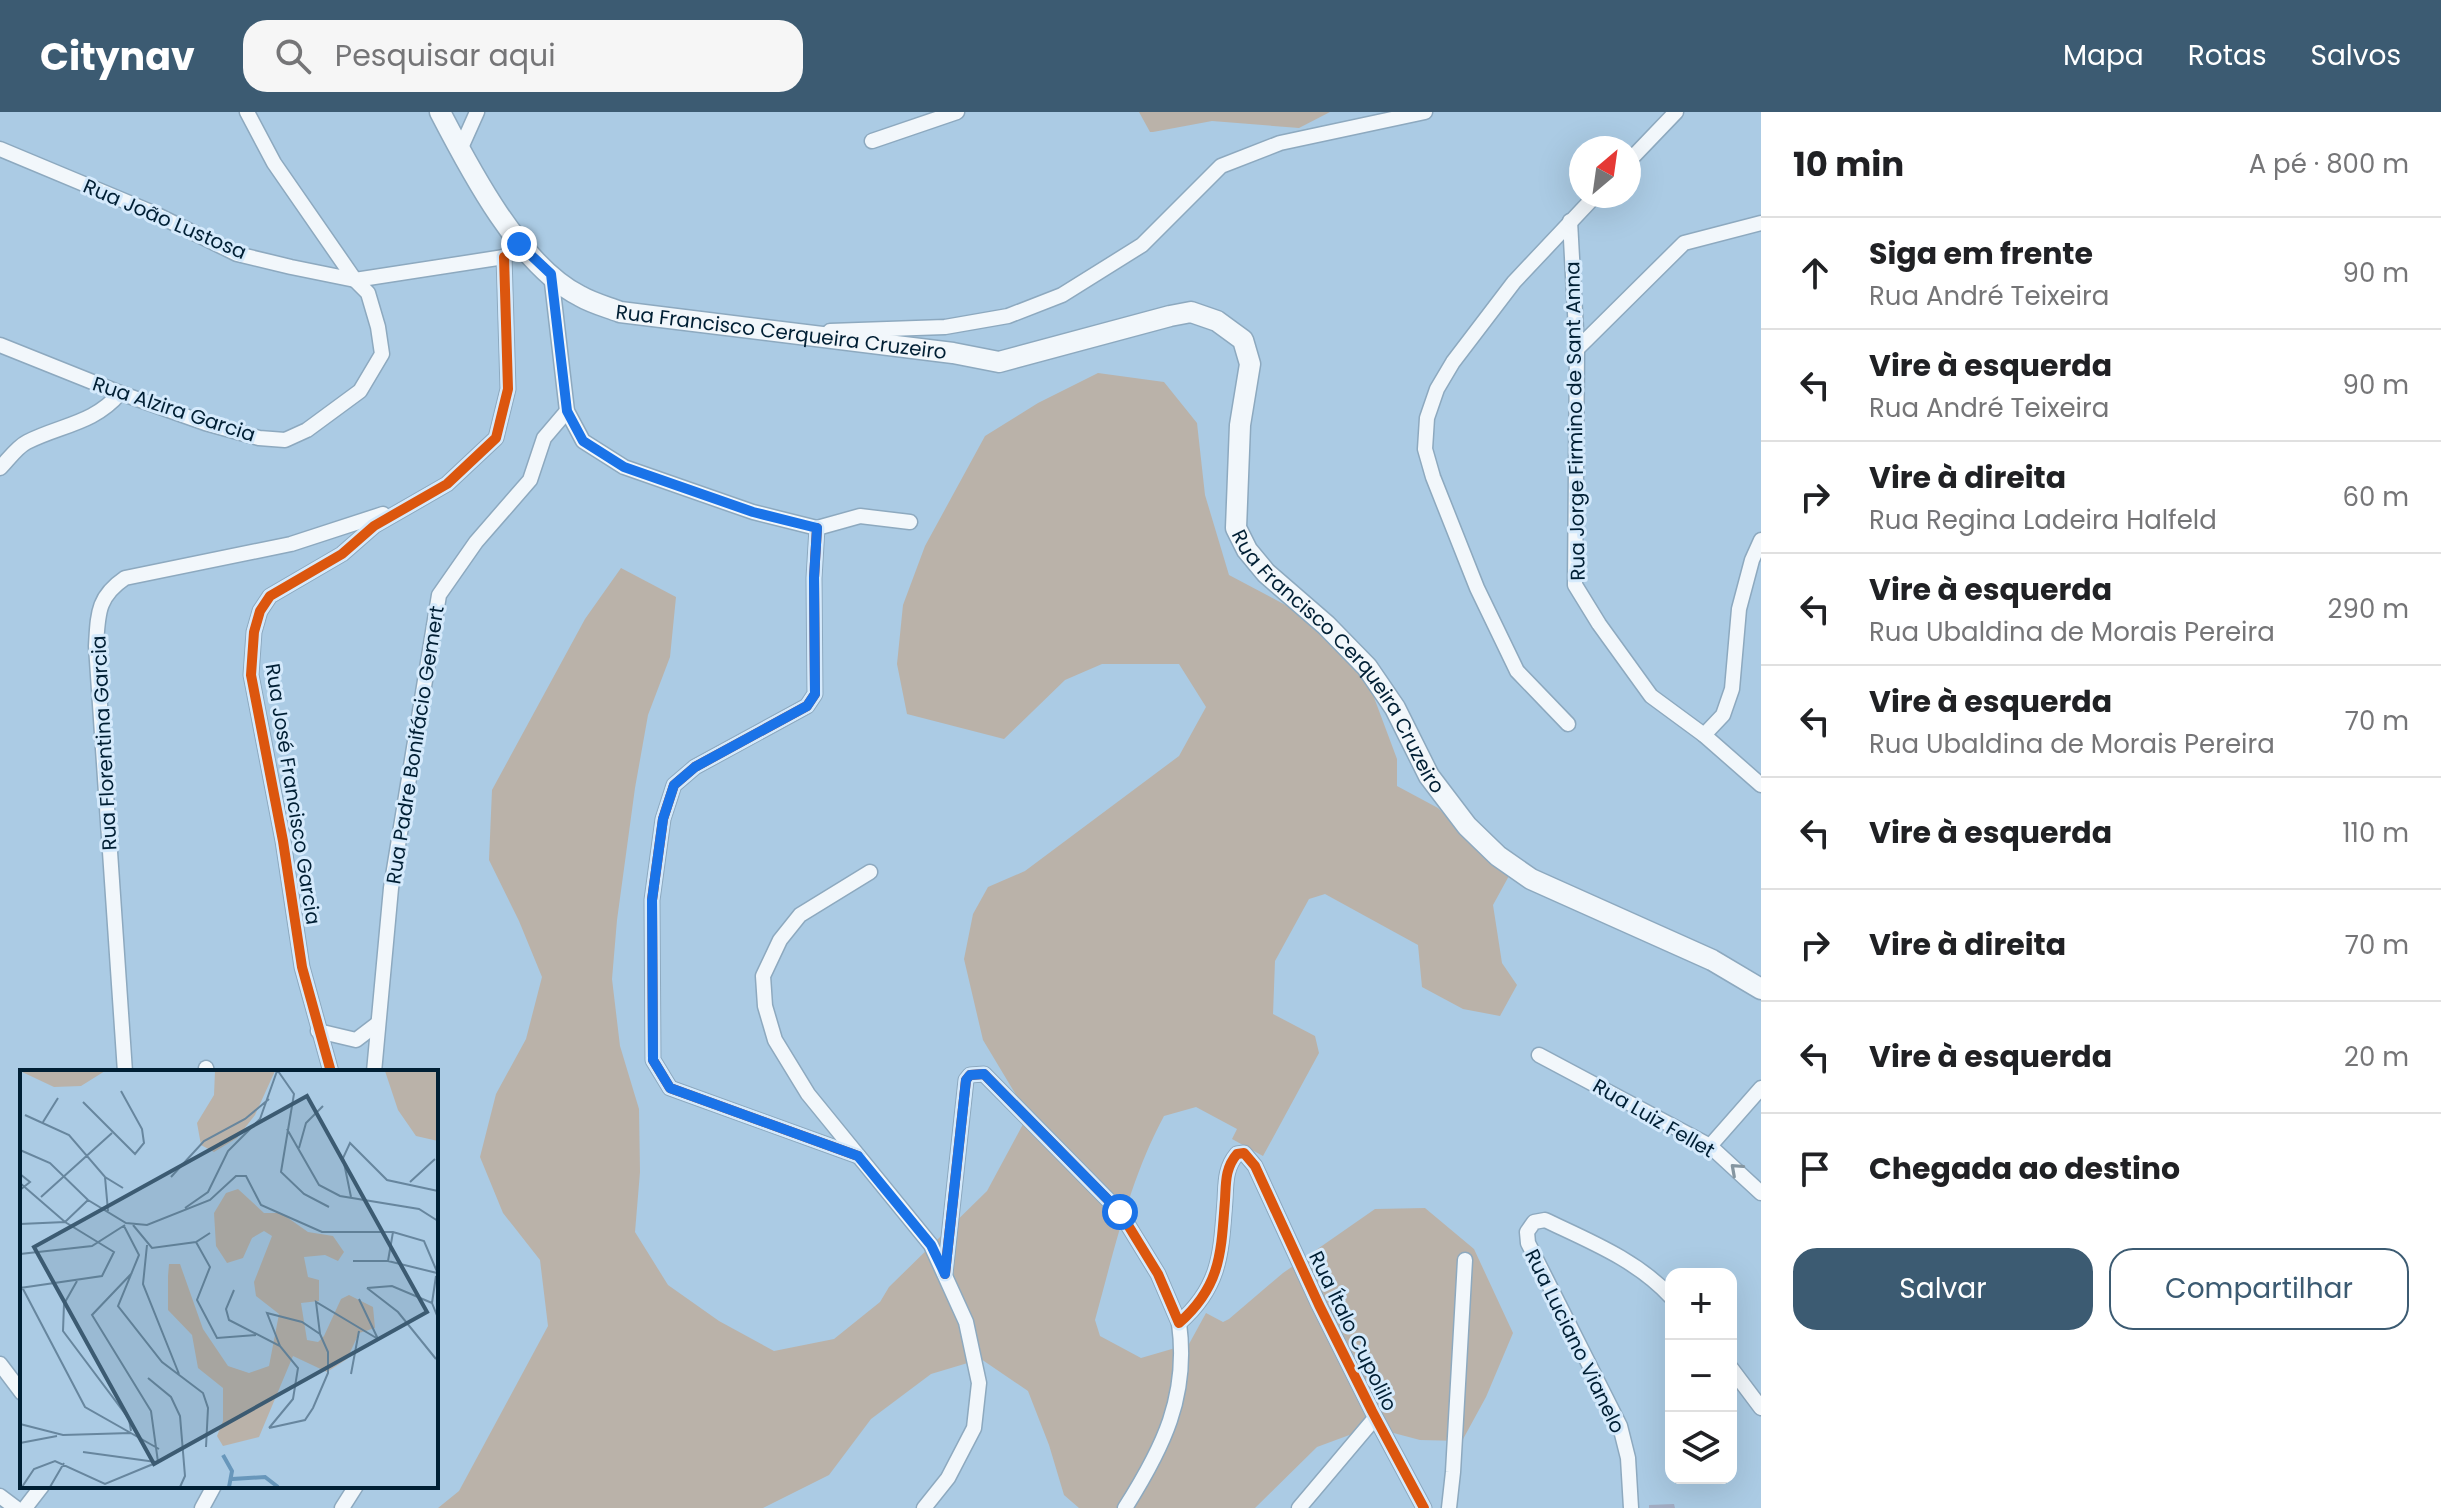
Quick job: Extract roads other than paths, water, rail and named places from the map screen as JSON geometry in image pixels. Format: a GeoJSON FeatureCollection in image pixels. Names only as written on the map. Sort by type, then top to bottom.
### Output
{"type":"FeatureCollection","features":[{"type":"Feature","properties":{"kind":"main road","name":"Rua Francisco Cerqueira Cruzeiro"},"geometry":{"type":"LineString","coordinates":[[440,112],[512,251],[551,274],[578,296],[620,312],[953,353],[999,362],[1191,312],[1217,321],[1243,340],[1250,364],[1240,425],[1236,528],[1247,550],[1266,573],[1326,625],[1367,667],[1395,708],[1429,776],[1467,826],[1498,856],[1531,879],[1712,960],[1761,989]]}},
{"type":"Feature","properties":{"kind":"street","name":"Rua Alzira Garcia"},"geometry":{"type":"LineString","coordinates":[[0,345],[120,393],[259,438],[285,440],[307,430],[360,391],[382,354],[368,293],[355,280],[274,163],[247,112]]}},
{"type":"Feature","properties":{"kind":"street"},"geometry":{"type":"LineString","coordinates":[[460,150],[477,112]]}},
{"type":"Feature","properties":{"kind":"street"},"geometry":{"type":"LineString","coordinates":[[872,141],[957,112]]}},
{"type":"Feature","properties":{"kind":"street"},"geometry":{"type":"LineString","coordinates":[[773,333],[945,327],[1008,316],[1062,295],[1142,245],[1221,166],[1280,143],[1425,112]]}},
{"type":"Feature","properties":{"kind":"street"},"geometry":{"type":"LineString","coordinates":[[1641,148],[1676,112]]}},
{"type":"Feature","properties":{"kind":"street","name":"Rua João Lustosa"},"geometry":{"type":"LineString","coordinates":[[0,149],[151,212],[237,254],[355,280],[512,251]]}},
{"type":"Feature","properties":{"kind":"street"},"geometry":{"type":"LineString","coordinates":[[1568,724],[1517,671],[1477,588],[1425,449],[1427,418],[1437,389],[1453,362],[1514,282],[1583,208]]}},
{"type":"Feature","properties":{"kind":"street","name":"Rua Jorge Firmino de Sant Anna"},"geometry":{"type":"LineString","coordinates":[[1570,221],[1577,349],[1575,585],[1651,696],[1704,735],[1761,785]]}},
{"type":"Feature","properties":{"kind":"street"},"geometry":{"type":"LineString","coordinates":[[1577,349],[1684,243],[1761,223]]}},
{"type":"Feature","properties":{"kind":"street","name":"Rua José Francisco Garcia"},"geometry":{"type":"LineString","coordinates":[[330,1070],[302,967],[283,841],[251,675],[254,632],[260,611],[270,596],[342,554],[374,526],[447,484],[496,438],[508,389],[512,251]]}},
{"type":"Feature","properties":{"kind":"street"},"geometry":{"type":"LineString","coordinates":[[551,274],[567,411],[583,441],[624,467],[753,512],[817,528],[860,516],[910,522]]}},
{"type":"Feature","properties":{"kind":"street"},"geometry":{"type":"LineString","coordinates":[[0,468],[24,442],[70,427],[109,407],[120,393]]}},
{"type":"Feature","properties":{"kind":"street","name":"Rua Padre Bonifácio Gemert"},"geometry":{"type":"LineString","coordinates":[[374,1070],[391,888],[439,595],[476,542],[530,480],[544,438],[567,411]]}},
{"type":"Feature","properties":{"kind":"street","name":"Rua Florentina Garcia"},"geometry":{"type":"LineString","coordinates":[[125,1070],[96,646],[100,604],[111,588],[125,578],[291,544],[414,505]]}},
{"type":"Feature","properties":{"kind":"street"},"geometry":{"type":"LineString","coordinates":[[817,528],[815,694],[807,706],[684,776],[674,785],[663,819],[652,900],[653,1060],[670,1088],[858,1156]]}},
{"type":"Feature","properties":{"kind":"street"},"geometry":{"type":"LineString","coordinates":[[1704,735],[1723,715],[1732,689],[1739,609],[1752,560],[1761,540]]}},
{"type":"Feature","properties":{"kind":"street"},"geometry":{"type":"LineString","coordinates":[[870,872],[800,915],[780,940],[763,976],[765,1006],[775,1040],[808,1094],[931,1245],[966,1322],[979,1383],[974,1428],[948,1478],[924,1508]]}},
{"type":"Feature","properties":{"kind":"street"},"geometry":{"type":"LineString","coordinates":[[318,1031],[356,1040],[377,1024]]}},
{"type":"Feature","properties":{"kind":"street","name":"Rua Luiz Fellet"},"geometry":{"type":"LineString","coordinates":[[1539,1055],[1710,1146],[1761,1193]]}},
{"type":"Feature","properties":{"kind":"street"},"geometry":{"type":"LineString","coordinates":[[945,1274],[966,1080],[970,1075],[984,1074],[1120,1212],[1158,1274],[1179,1323],[1181,1369],[1167,1432],[1155,1461],[1125,1508]]}},
{"type":"Feature","properties":{"kind":"street"},"geometry":{"type":"LineString","coordinates":[[1710,1146],[1761,1088]]}},
{"type":"Feature","properties":{"kind":"street","name":"Rua Ítalo Cupolilo"},"geometry":{"type":"LineString","coordinates":[[1179,1323],[1203,1299],[1217,1271],[1224,1239],[1228,1166],[1240,1153],[1248,1156],[1375,1418],[1424,1508]]}},
{"type":"Feature","properties":{"kind":"street","name":"Rua Luciano Vianelo"},"geometry":{"type":"LineString","coordinates":[[1631,1508],[1628,1458],[1620,1426],[1528,1243],[1527,1232],[1534,1222],[1545,1220],[1618,1255],[1665,1290]]}},
{"type":"Feature","properties":{"kind":"street"},"geometry":{"type":"LineString","coordinates":[[1449,1508],[1465,1260]]}},
{"type":"Feature","properties":{"kind":"street"},"geometry":{"type":"LineString","coordinates":[[0,1364],[20,1390]]}},
{"type":"Feature","properties":{"kind":"street"},"geometry":{"type":"LineString","coordinates":[[1737,1376],[1761,1408]]}},
{"type":"Feature","properties":{"kind":"street"},"geometry":{"type":"LineString","coordinates":[[1299,1508],[1375,1418]]}},
{"type":"Feature","properties":{"kind":"street"},"geometry":{"type":"LineString","coordinates":[[25,1508],[40,1488]]}},
{"type":"Feature","properties":{"kind":"street"},"geometry":{"type":"LineString","coordinates":[[202,1508],[213,1488]]}},
{"type":"Feature","properties":{"kind":"street"},"geometry":{"type":"LineString","coordinates":[[342,1508],[355,1488]]}},
{"type":"Feature","properties":{"kind":"street"},"geometry":{"type":"LineString","coordinates":[[0,1496],[16,1508]]}}]}
